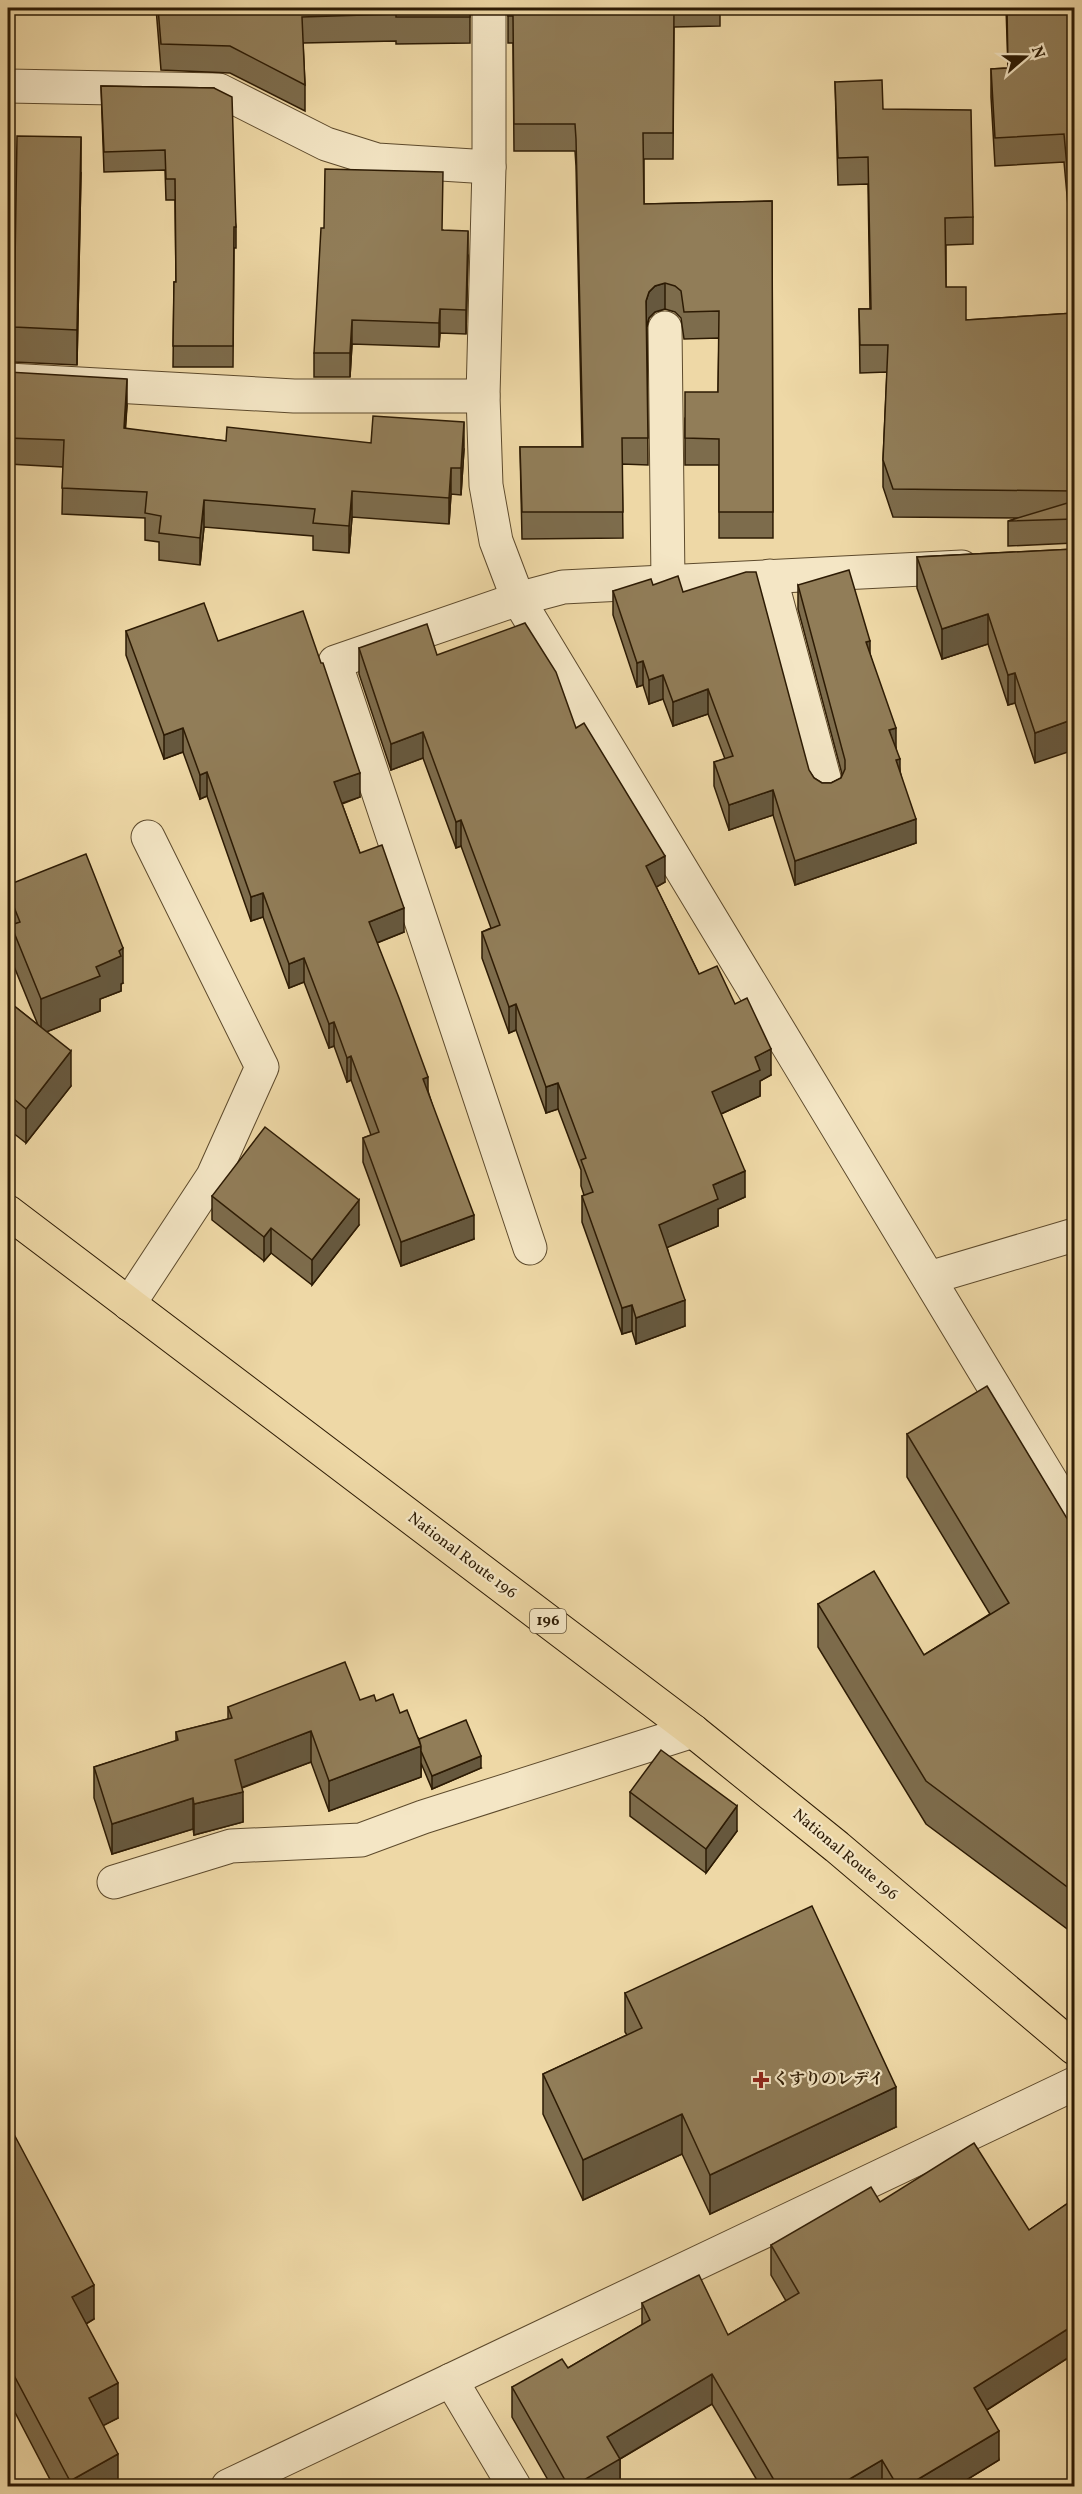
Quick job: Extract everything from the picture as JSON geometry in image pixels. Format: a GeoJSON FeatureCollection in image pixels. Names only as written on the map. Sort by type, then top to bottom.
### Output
{"type":"FeatureCollection","features":[{"type":"Feature","properties":{"kind":"highway","name":"National Route 196"},"geometry":{"type":"LineString","coordinates":[[8,1212],[693,1731],[837,1847],[1074,2048]]}},
{"type":"Feature","properties":{"kind":"street"},"geometry":{"type":"LineString","coordinates":[[489,8],[489,167],[483,396],[486,485],[496,541],[518,599],[1074,1518]]}},
{"type":"Feature","properties":{"kind":"street"},"geometry":{"type":"LineString","coordinates":[[8,87],[219,90],[326,144],[377,160],[489,167]]}},
{"type":"Feature","properties":{"kind":"street"},"geometry":{"type":"LineString","coordinates":[[665,328],[668,581]]}},
{"type":"Feature","properties":{"kind":"street"},"geometry":{"type":"LineString","coordinates":[[8,380],[294,396],[483,396]]}},
{"type":"Feature","properties":{"kind":"street"},"geometry":{"type":"LineString","coordinates":[[530,1248],[335,662],[518,599],[563,586],[993,566]]}},
{"type":"Feature","properties":{"kind":"street"},"geometry":{"type":"LineString","coordinates":[[770,576],[827,789]]}},
{"type":"Feature","properties":{"kind":"street"},"geometry":{"type":"LineString","coordinates":[[129,1304],[213,1176],[262,1067],[148,837]]}},
{"type":"Feature","properties":{"kind":"street"},"geometry":{"type":"LineString","coordinates":[[929,1278],[1074,1235]]}},
{"type":"Feature","properties":{"kind":"street"},"geometry":{"type":"LineString","coordinates":[[114,1882],[231,1846],[361,1840],[423,1817],[693,1731]]}},
{"type":"Feature","properties":{"kind":"street"},"geometry":{"type":"LineString","coordinates":[[228,2487],[1074,2084]]}},
{"type":"Feature","properties":{"kind":"street"},"geometry":{"type":"LineString","coordinates":[[451,2380],[514,2487]]}},
{"type":"Feature","properties":{"kind":"building"},"geometry":{"type":"Polygon","coordinates":[[[158,8],[470,8],[470,17],[396,17],[396,14],[302,17],[305,85],[230,46],[161,44],[158,8]]]}},
{"type":"Feature","properties":{"kind":"building"},"geometry":{"type":"Polygon","coordinates":[[[508,8],[674,8],[673,133],[643,133],[644,204],[772,201],[773,512],[719,512],[719,439],[685,438],[685,392],[718,392],[719,311],[684,312],[681,291],[665,283],[655,286],[649,292],[646,301],[648,438],[622,438],[623,512],[522,512],[520,447],[583,447],[576,139],[575,124],[514,124],[513,16],[508,16],[508,8]]]}},
{"type":"Feature","properties":{"kind":"building"},"geometry":{"type":"Polygon","coordinates":[[[1007,8],[1074,8],[1074,200],[1070,200],[1064,134],[995,138],[991,69],[1008,68],[1007,8]]]}},
{"type":"Feature","properties":{"kind":"building"},"geometry":{"type":"Polygon","coordinates":[[[882,80],[883,109],[971,110],[973,217],[945,218],[946,287],[966,287],[966,320],[1074,313],[1074,415],[1070,415],[1074,491],[893,489],[883,460],[888,345],[860,345],[859,309],[871,309],[868,157],[838,158],[835,82],[882,80]]]}},
{"type":"Feature","properties":{"kind":"building"},"geometry":{"type":"Polygon","coordinates":[[[101,86],[214,88],[232,97],[236,227],[234,227],[233,346],[173,346],[174,282],[176,282],[175,179],[166,179],[165,150],[104,152],[101,86]]]}},
{"type":"Feature","properties":{"kind":"building"},"geometry":{"type":"Polygon","coordinates":[[[17,136],[81,137],[77,330],[14,327],[17,136]]]}},
{"type":"Feature","properties":{"kind":"building"},"geometry":{"type":"Polygon","coordinates":[[[325,169],[443,172],[442,230],[468,231],[466,310],[440,309],[439,323],[352,320],[350,353],[314,353],[321,228],[324,228],[325,169]]]}},
{"type":"Feature","properties":{"kind":"building"},"geometry":{"type":"Polygon","coordinates":[[[8,372],[127,379],[124,428],[226,441],[227,427],[371,443],[373,416],[464,422],[461,468],[451,468],[449,498],[352,491],[349,526],[313,523],[315,509],[204,500],[200,538],[159,533],[161,516],[145,513],[147,492],[62,488],[64,440],[8,438],[8,372]]]}},
{"type":"Feature","properties":{"kind":"building"},"geometry":{"type":"Polygon","coordinates":[[[1074,501],[1074,519],[1008,521],[1074,501]]]}},
{"type":"Feature","properties":{"kind":"building"},"geometry":{"type":"Polygon","coordinates":[[[1074,549],[1074,719],[1035,733],[1015,673],[1008,675],[988,614],[942,629],[917,557],[1074,549]]]}},
{"type":"Feature","properties":{"kind":"building"},"geometry":{"type":"Polygon","coordinates":[[[849,570],[870,641],[866,642],[896,728],[889,730],[900,759],[896,760],[916,819],[795,861],[773,790],[729,805],[714,762],[733,756],[708,689],[673,702],[663,675],[649,680],[643,661],[637,663],[613,591],[651,579],[653,585],[678,576],[683,592],[746,572],[756,572],[809,770],[814,778],[822,783],[831,783],[841,778],[845,769],[845,760],[798,585],[849,570]]]}},
{"type":"Feature","properties":{"kind":"building"},"geometry":{"type":"Polygon","coordinates":[[[204,603],[218,641],[303,611],[360,773],[334,782],[360,853],[382,845],[404,908],[369,922],[428,1077],[423,1079],[474,1215],[401,1242],[363,1138],[379,1132],[351,1056],[347,1058],[334,1022],[329,1024],[304,958],[289,964],[263,893],[251,897],[207,772],[200,775],[183,728],[164,735],[126,631],[204,603]]]}},
{"type":"Feature","properties":{"kind":"building"},"geometry":{"type":"Polygon","coordinates":[[[525,623],[556,672],[576,728],[584,723],[665,856],[646,866],[699,974],[717,966],[735,1004],[747,998],[771,1049],[755,1057],[760,1070],[712,1092],[745,1171],[713,1185],[718,1199],[659,1225],[685,1300],[636,1318],[632,1305],[622,1308],[582,1196],[593,1192],[581,1160],[586,1158],[558,1083],[546,1087],[516,1004],[509,1007],[482,932],[500,925],[461,820],[456,822],[423,732],[391,744],[359,648],[427,624],[437,655],[525,623]]]}},
{"type":"Feature","properties":{"kind":"building"},"geometry":{"type":"Polygon","coordinates":[[[86,854],[123,948],[119,951],[121,956],[96,967],[100,976],[41,999],[11,925],[20,922],[8,892],[8,885],[86,854]]]}},
{"type":"Feature","properties":{"kind":"building"},"geometry":{"type":"Polygon","coordinates":[[[8,1001],[71,1051],[26,1109],[8,1094],[8,1001]]]}},
{"type":"Feature","properties":{"kind":"building"},"geometry":{"type":"Polygon","coordinates":[[[265,1127],[359,1200],[312,1260],[271,1228],[264,1237],[212,1196],[265,1127]]]}},
{"type":"Feature","properties":{"kind":"building"},"geometry":{"type":"Polygon","coordinates":[[[987,1386],[1074,1530],[1074,1892],[926,1781],[818,1604],[874,1571],[924,1655],[1009,1603],[907,1434],[987,1386]]]}},
{"type":"Feature","properties":{"kind":"building"},"geometry":{"type":"Polygon","coordinates":[[[345,1662],[360,1700],[374,1695],[376,1701],[393,1694],[400,1713],[407,1710],[421,1746],[329,1781],[311,1731],[235,1760],[243,1792],[194,1804],[193,1798],[112,1824],[94,1767],[178,1740],[176,1732],[232,1718],[228,1707],[345,1662]]]}},
{"type":"Feature","properties":{"kind":"building"},"geometry":{"type":"Polygon","coordinates":[[[466,1720],[481,1756],[432,1776],[421,1751],[419,1739],[466,1720]]]}},
{"type":"Feature","properties":{"kind":"building"},"geometry":{"type":"Polygon","coordinates":[[[661,1750],[737,1806],[706,1849],[630,1792],[661,1750]]]}},
{"type":"Feature","properties":{"kind":"building","name":"くすりのレデイ"},"geometry":{"type":"Polygon","coordinates":[[[812,1906],[896,2087],[710,2175],[682,2114],[583,2160],[543,2074],[642,2028],[625,1993],[812,1906]]]}},
{"type":"Feature","properties":{"kind":"building"},"geometry":{"type":"Polygon","coordinates":[[[8,2123],[94,2285],[72,2297],[118,2383],[89,2398],[118,2454],[70,2481],[8,2364],[8,2123]]]}},
{"type":"Feature","properties":{"kind":"building"},"geometry":{"type":"Polygon","coordinates":[[[974,2143],[1029,2230],[1074,2199],[1074,2325],[974,2388],[999,2431],[905,2487],[898,2487],[882,2460],[836,2487],[778,2487],[712,2374],[607,2437],[620,2459],[569,2487],[512,2387],[562,2359],[568,2368],[650,2320],[642,2303],[699,2275],[728,2335],[799,2293],[771,2245],[871,2187],[880,2202],[974,2143]]]}},
{"type":"Feature","properties":{"kind":"place","name":"くすりのレデイ"},"geometry":{"type":"Point","coordinates":[761,2080]}}]}
